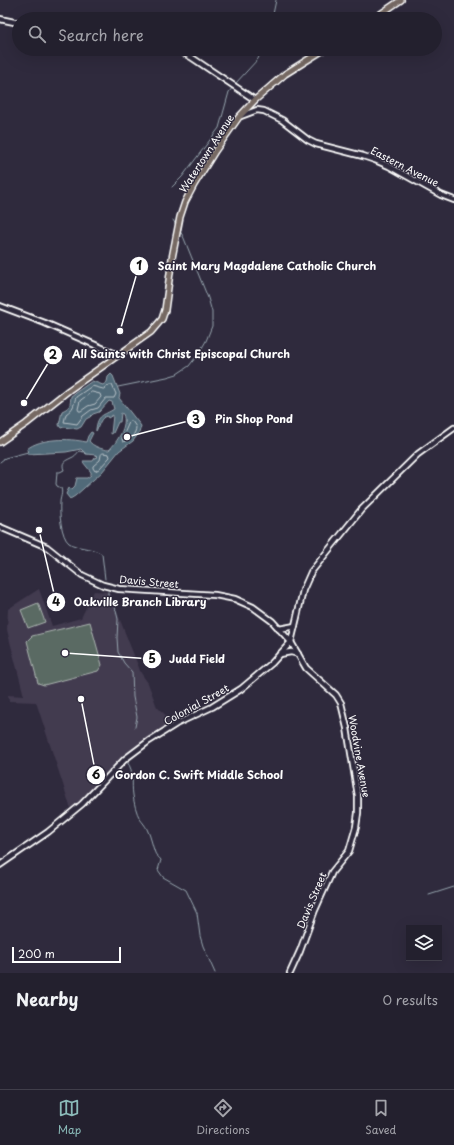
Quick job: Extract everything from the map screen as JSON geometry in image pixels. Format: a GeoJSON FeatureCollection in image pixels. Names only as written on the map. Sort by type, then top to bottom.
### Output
{"type":"FeatureCollection","features":[{"type":"Feature","properties":{"kind":"main road"},"geometry":{"type":"LineString","coordinates":[[383,12],[401,0]]}},
{"type":"Feature","properties":{"kind":"main road"},"geometry":{"type":"LineString","coordinates":[[0,19],[12,21]]}},
{"type":"Feature","properties":{"kind":"main road"},"geometry":{"type":"LineString","coordinates":[[190,56],[255,100]]}},
{"type":"Feature","properties":{"kind":"main road","name":"Watertown Avenue"},"geometry":{"type":"LineString","coordinates":[[0,442],[151,332],[162,320],[166,304],[178,223],[187,197],[215,151],[239,117],[255,100],[285,74],[314,56]]}},
{"type":"Feature","properties":{"kind":"main road","name":"Eastern Avenue"},"geometry":{"type":"LineString","coordinates":[[239,117],[258,110],[264,110],[282,120],[304,137],[316,144],[376,160],[454,200]]}},
{"type":"Feature","properties":{"kind":"main road"},"geometry":{"type":"LineString","coordinates":[[0,306],[45,323],[118,355]]}},
{"type":"Feature","properties":{"kind":"main road","name":"Colonial Street"},"geometry":{"type":"LineString","coordinates":[[0,865],[48,832],[82,804],[125,760],[149,741],[176,724],[212,707],[241,689],[272,663],[291,642],[303,590],[311,572],[361,510],[418,454],[454,428]]}},
{"type":"Feature","properties":{"kind":"main road","name":"Davis Street"},"geometry":{"type":"LineString","coordinates":[[0,527],[47,547],[82,575],[103,585],[119,588],[215,595],[235,599],[253,607],[280,629],[291,642],[306,668]]}},
{"type":"Feature","properties":{"kind":"main road"},"geometry":{"type":"LineString","coordinates":[[280,629],[295,626]]}},
{"type":"Feature","properties":{"kind":"main road"},"geometry":{"type":"LineString","coordinates":[[280,654],[291,652],[298,654]]}},
{"type":"Feature","properties":{"kind":"main road","name":"Woodvine Avenue"},"geometry":{"type":"LineString","coordinates":[[306,668],[336,695],[341,703],[347,728],[358,796],[358,813]]}},
{"type":"Feature","properties":{"kind":"main road","name":"Davis Street"},"geometry":{"type":"LineString","coordinates":[[290,973],[332,872],[349,851],[356,827],[358,813]]}},
{"type":"Feature","properties":{"kind":"shaded area"},"geometry":{"type":"Polygon","coordinates":[[[39,589],[52,626],[81,618],[94,591],[109,592],[141,673],[148,683],[157,707],[172,721],[121,759],[85,797],[71,809],[36,702],[9,701],[8,695],[24,696],[7,630],[8,609],[39,589]]]}},
{"type":"Feature","properties":{"kind":"green space"},"geometry":{"type":"Polygon","coordinates":[[[38,603],[45,622],[28,628],[21,610],[38,603]]]}},
{"type":"Feature","properties":{"kind":"green space"},"geometry":{"type":"Polygon","coordinates":[[[90,622],[102,665],[98,671],[44,685],[38,683],[27,641],[32,636],[90,622]]]}},
{"type":"Feature","properties":{"kind":"water"},"geometry":{"type":"Polygon","coordinates":[[[111,374],[120,394],[119,398],[141,426],[139,433],[133,441],[119,451],[102,472],[70,499],[66,494],[69,488],[72,489],[75,486],[77,478],[87,478],[91,475],[91,472],[83,461],[93,461],[98,457],[96,455],[86,454],[81,449],[66,452],[28,454],[27,449],[39,443],[55,440],[86,442],[91,432],[93,433],[89,441],[90,443],[109,450],[123,429],[123,414],[121,413],[120,422],[118,422],[113,433],[111,434],[113,415],[108,418],[107,416],[103,418],[96,431],[96,429],[100,418],[104,414],[114,409],[112,402],[109,401],[99,412],[86,419],[81,427],[77,429],[61,428],[59,425],[62,411],[70,405],[71,396],[92,381],[103,385],[107,382],[108,377],[111,374]]]}},
{"type":"Feature","properties":{"kind":"waterway"},"geometry":{"type":"LineString","coordinates":[[273,12],[276,0]]}},
{"type":"Feature","properties":{"kind":"waterway"},"geometry":{"type":"LineString","coordinates":[[235,84],[259,56]]}},
{"type":"Feature","properties":{"kind":"waterway"},"geometry":{"type":"LineString","coordinates":[[172,187],[182,177],[219,128],[229,92],[233,87]]}},
{"type":"Feature","properties":{"kind":"waterway"},"geometry":{"type":"LineString","coordinates":[[173,220],[176,225]]}},
{"type":"Feature","properties":{"kind":"waterway"},"geometry":{"type":"LineString","coordinates":[[118,387],[177,374],[189,366],[199,353],[212,326],[212,312],[208,298],[180,231]]}},
{"type":"Feature","properties":{"kind":"waterway"},"geometry":{"type":"LineString","coordinates":[[84,452],[79,451],[65,461],[63,463],[64,470],[57,472],[56,484],[61,488],[62,492],[60,501],[60,518],[64,535],[69,543],[94,550],[102,554],[105,579]]}},
{"type":"Feature","properties":{"kind":"waterway"},"geometry":{"type":"LineString","coordinates":[[0,462],[5,458],[28,452]]}},
{"type":"Feature","properties":{"kind":"waterway"},"geometry":{"type":"LineString","coordinates":[[108,592],[108,597],[115,607],[118,619],[118,652],[124,663],[132,672],[133,697],[137,717],[135,727]]}},
{"type":"Feature","properties":{"kind":"waterway"},"geometry":{"type":"LineString","coordinates":[[127,762],[132,773],[132,791],[136,810],[148,832],[155,854],[161,860],[158,870],[163,877],[186,890],[197,913],[200,936],[215,973]]}},
{"type":"Feature","properties":{"kind":"waterway"},"geometry":{"type":"LineString","coordinates":[[429,895],[454,887]]}},
{"type":"Feature","properties":{"kind":"place","name":"Saint Mary Magdalene Catholic Church"},"geometry":{"type":"Point","coordinates":[120,331]}},
{"type":"Feature","properties":{"kind":"place","name":"All Saints with Christ Episcopal Church"},"geometry":{"type":"Point","coordinates":[24,403]}},
{"type":"Feature","properties":{"kind":"place","name":"Pin Shop Pond"},"geometry":{"type":"Point","coordinates":[127,437]}},
{"type":"Feature","properties":{"kind":"place","name":"Oakville Branch Library"},"geometry":{"type":"Point","coordinates":[39,530]}},
{"type":"Feature","properties":{"kind":"place","name":"Judd Field"},"geometry":{"type":"Point","coordinates":[65,653]}},
{"type":"Feature","properties":{"kind":"place","name":"Gordon C. Swift Middle School"},"geometry":{"type":"Point","coordinates":[81,699]}}]}
